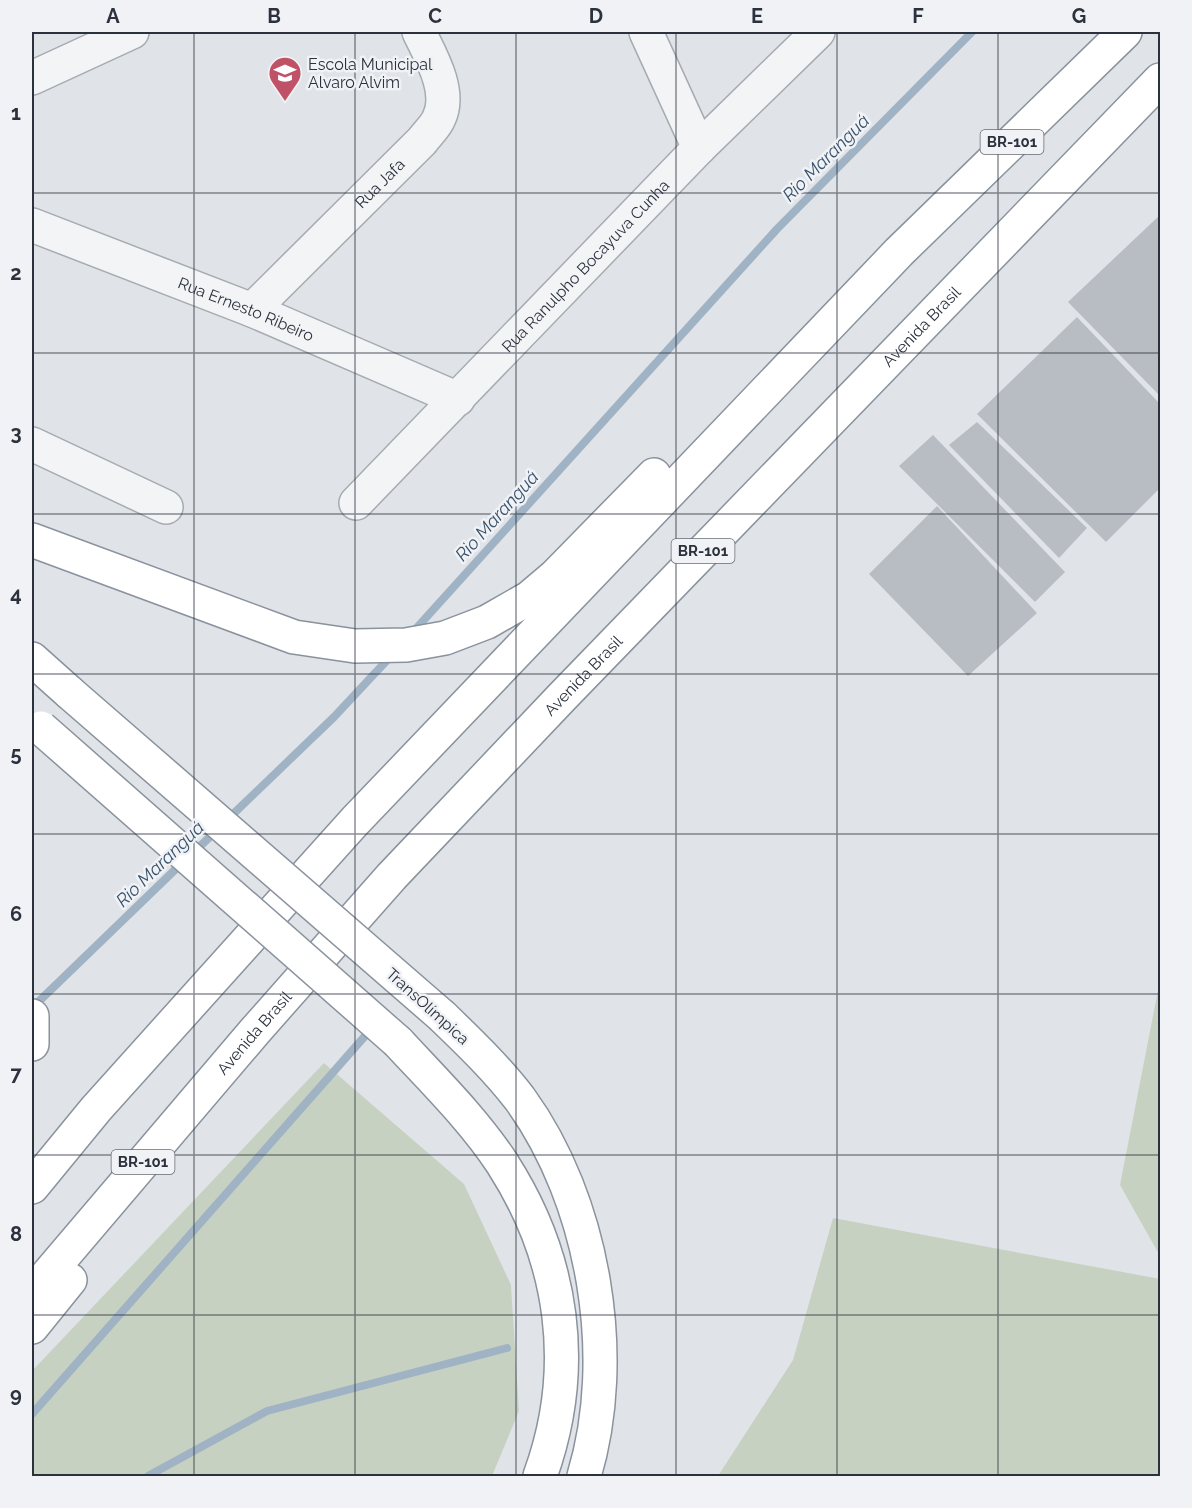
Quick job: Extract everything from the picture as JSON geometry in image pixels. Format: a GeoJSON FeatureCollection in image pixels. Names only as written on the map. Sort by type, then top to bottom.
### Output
{"type":"FeatureCollection","features":[{"type":"Feature","properties":{"kind":"highway","name":"BR-101"},"geometry":{"type":"LineString","coordinates":[[32,1187],[104,1100],[355,821],[899,252],[1125,32]]}},
{"type":"Feature","properties":{"kind":"highway","name":"Avenida Brasil"},"geometry":{"type":"LineString","coordinates":[[32,1293],[255,1031],[392,876],[554,705],[1161,80]]}},
{"type":"Feature","properties":{"kind":"highway"},"geometry":{"type":"LineString","coordinates":[[32,540],[294,637],[355,646],[406,645],[445,638],[477,626],[529,598],[555,576],[742,386],[899,252]]}},
{"type":"Feature","properties":{"kind":"highway","name":"TransOlímpica"},"geometry":{"type":"LineString","coordinates":[[32,659],[442,1016],[520,1100],[551,1152],[575,1208],[591,1269],[600,1328],[601,1394],[593,1447],[584,1476]]}},
{"type":"Feature","properties":{"kind":"highway"},"geometry":{"type":"LineString","coordinates":[[36,723],[398,1042],[463,1112],[502,1163],[533,1220],[551,1274],[561,1330],[563,1372],[557,1425],[540,1476]]}},
{"type":"Feature","properties":{"kind":"highway"},"geometry":{"type":"LineString","coordinates":[[32,1016],[32,1044]]}},
{"type":"Feature","properties":{"kind":"highway"},"geometry":{"type":"LineString","coordinates":[[32,1327],[239,1073],[255,1031]]}},
{"type":"Feature","properties":{"kind":"street"},"geometry":{"type":"LineString","coordinates":[[32,78],[132,32]]}},
{"type":"Feature","properties":{"kind":"street","name":"Rua Jafa"},"geometry":{"type":"LineString","coordinates":[[252,310],[422,141],[440,118],[443,97],[437,72],[419,32]]}},
{"type":"Feature","properties":{"kind":"street"},"geometry":{"type":"LineString","coordinates":[[646,32],[699,148]]}},
{"type":"Feature","properties":{"kind":"street","name":"Rua Ranulpho Bocayuva Cunha"},"geometry":{"type":"LineString","coordinates":[[356,503],[699,148],[818,32]]}},
{"type":"Feature","properties":{"kind":"street","name":"Rua Ernesto Ribeiro"},"geometry":{"type":"LineString","coordinates":[[32,225],[252,310],[458,399]]}},
{"type":"Feature","properties":{"kind":"street"},"geometry":{"type":"LineString","coordinates":[[32,444],[166,507]]}},
{"type":"Feature","properties":{"kind":"green space"},"geometry":{"type":"Polygon","coordinates":[[[1160,980],[1160,1256],[1120,1185],[1160,980]]]}},
{"type":"Feature","properties":{"kind":"green space"},"geometry":{"type":"Polygon","coordinates":[[[324,1063],[464,1184],[511,1285],[519,1411],[492,1476],[32,1476],[32,1371],[324,1063]]]}},
{"type":"Feature","properties":{"kind":"green space"},"geometry":{"type":"Polygon","coordinates":[[[833,1218],[1160,1279],[1160,1476],[718,1476],[793,1360],[833,1218]]]}},
{"type":"Feature","properties":{"kind":"building"},"geometry":{"type":"Polygon","coordinates":[[[1160,215],[1160,396],[1068,302],[1160,215]]]}},
{"type":"Feature","properties":{"kind":"building"},"geometry":{"type":"Polygon","coordinates":[[[1077,317],[1160,404],[1160,488],[1106,542],[977,414],[1077,317]]]}},
{"type":"Feature","properties":{"kind":"building"},"geometry":{"type":"Polygon","coordinates":[[[977,422],[1087,528],[1059,558],[949,445],[977,422]]]}},
{"type":"Feature","properties":{"kind":"building"},"geometry":{"type":"Polygon","coordinates":[[[933,435],[1065,572],[1035,602],[899,466],[933,435]]]}},
{"type":"Feature","properties":{"kind":"building"},"geometry":{"type":"Polygon","coordinates":[[[937,506],[1037,613],[968,676],[869,574],[937,506]]]}},
{"type":"Feature","properties":{"kind":"waterway","name":"Rio Maranguá"},"geometry":{"type":"LineString","coordinates":[[413,632],[777,229],[972,32]]}},
{"type":"Feature","properties":{"kind":"waterway","name":"Rio Maranguá"},"geometry":{"type":"LineString","coordinates":[[228,819],[334,717],[391,656]]}},
{"type":"Feature","properties":{"kind":"waterway","name":"Rio Maranguá"},"geometry":{"type":"LineString","coordinates":[[193,853],[217,830]]}},
{"type":"Feature","properties":{"kind":"waterway","name":"Rio Maranguá"},"geometry":{"type":"LineString","coordinates":[[33,1007],[182,863]]}},
{"type":"Feature","properties":{"kind":"waterway"},"geometry":{"type":"LineString","coordinates":[[32,1414],[365,1036]]}},
{"type":"Feature","properties":{"kind":"waterway"},"geometry":{"type":"LineString","coordinates":[[148,1476],[267,1411],[507,1348]]}},
{"type":"Feature","properties":{"kind":"place","name":"Escola Municipal Alvaro Alvim"},"geometry":{"type":"Point","coordinates":[285,102]}}]}
